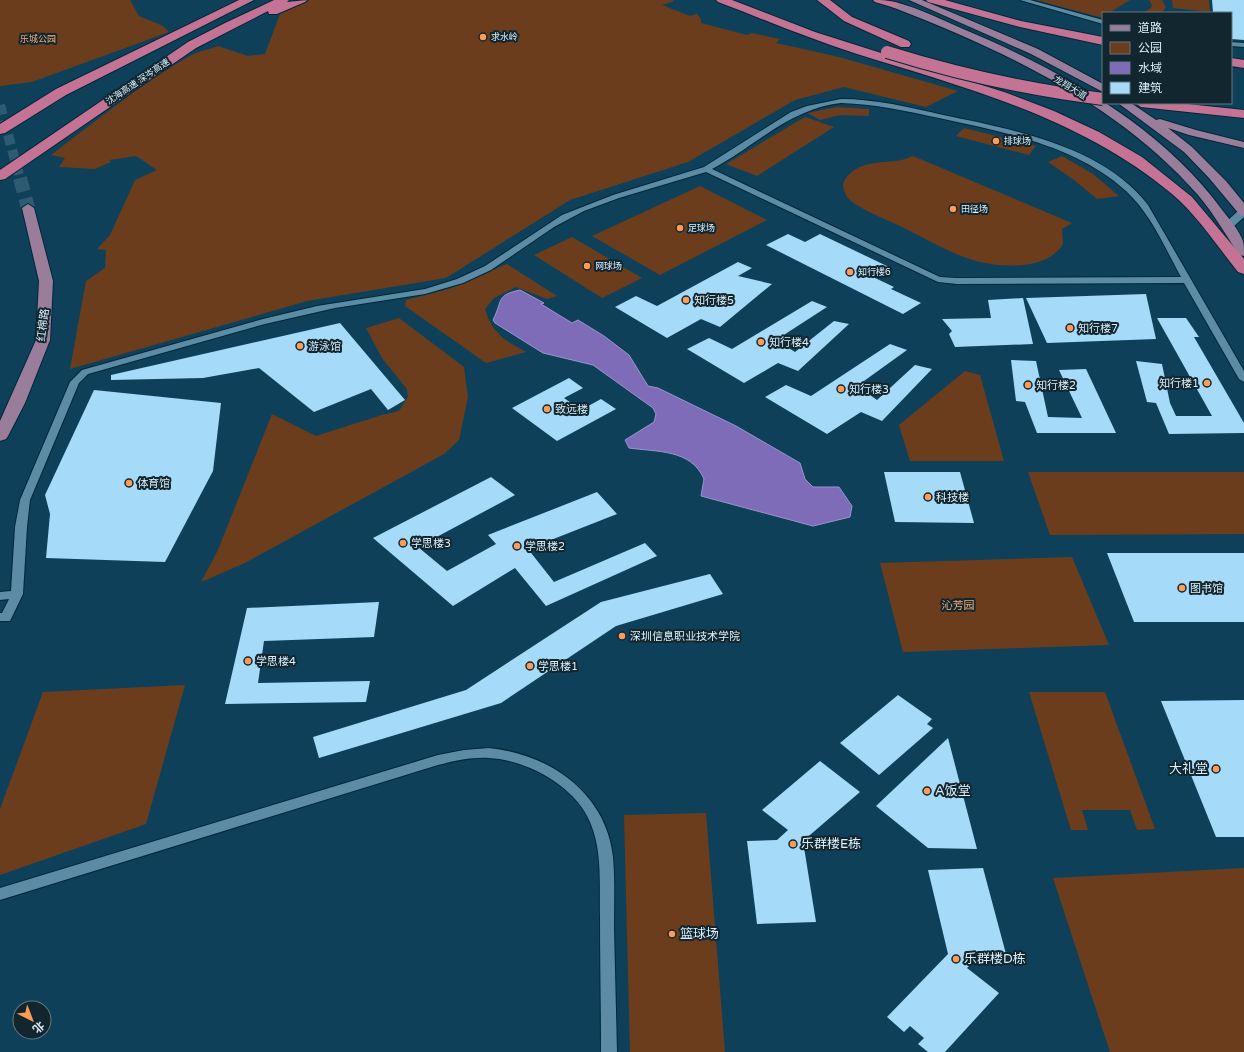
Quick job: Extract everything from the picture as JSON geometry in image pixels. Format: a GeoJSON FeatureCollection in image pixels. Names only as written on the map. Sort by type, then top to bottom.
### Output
{"type":"FeatureCollection","features":[{"type":"Feature","properties":{"kind":"highway"},"geometry":{"type":"LineString","coordinates":[[0,128],[61,92],[248,0]]}},
{"type":"Feature","properties":{"kind":"highway","name":"沈海高速 深岑高速"},"geometry":{"type":"LineString","coordinates":[[129,72],[167,47],[261,0]]}},
{"type":"Feature","properties":{"kind":"highway","name":"沈海高速 深岑高速"},"geometry":{"type":"LineString","coordinates":[[0,176],[192,45],[229,25],[283,0]]}},
{"type":"Feature","properties":{"kind":"highway"},"geometry":{"type":"LineString","coordinates":[[192,45],[301,0]]}},
{"type":"Feature","properties":{"kind":"highway"},"geometry":{"type":"LineString","coordinates":[[722,0],[810,35],[1004,95],[1090,132],[1130,156],[1177,191],[1196,209],[1244,269]]}},
{"type":"Feature","properties":{"kind":"highway"},"geometry":{"type":"LineString","coordinates":[[823,0],[856,24],[905,44],[1008,76],[1054,86],[1102,93]]}},
{"type":"Feature","properties":{"kind":"highway"},"geometry":{"type":"LineString","coordinates":[[879,0],[895,5]]}},
{"type":"Feature","properties":{"kind":"highway"},"geometry":{"type":"LineString","coordinates":[[932,0],[1020,24],[1102,41]]}},
{"type":"Feature","properties":{"kind":"highway"},"geometry":{"type":"LineString","coordinates":[[750,11],[887,52],[996,82],[1059,94],[1102,99]]}},
{"type":"Feature","properties":{"kind":"highway"},"geometry":{"type":"LineString","coordinates":[[1232,62],[1244,64]]}},
{"type":"Feature","properties":{"kind":"highway"},"geometry":{"type":"LineString","coordinates":[[1203,104],[1244,108]]}},
{"type":"Feature","properties":{"kind":"highway"},"geometry":{"type":"LineString","coordinates":[[1137,107],[1244,114]]}},
{"type":"Feature","properties":{"kind":"highway"},"geometry":{"type":"LineString","coordinates":[[0,163],[74,110]]}},
{"type":"Feature","properties":{"kind":"main road","name":"龙翔大道"},"geometry":{"type":"LineString","coordinates":[[914,0],[1011,40],[1063,66],[1102,88]]}},
{"type":"Feature","properties":{"kind":"main road","name":"龙翔大道"},"geometry":{"type":"LineString","coordinates":[[895,5],[1019,59],[1099,105],[1140,134],[1172,161],[1208,200],[1228,226],[1244,252]]}},
{"type":"Feature","properties":{"kind":"main road"},"geometry":{"type":"LineString","coordinates":[[1127,104],[1137,107],[1183,130],[1244,144]]}},
{"type":"Feature","properties":{"kind":"main road"},"geometry":{"type":"LineString","coordinates":[[1137,107],[1194,155],[1222,183],[1244,212]]}},
{"type":"Feature","properties":{"kind":"main road","name":"红棉路"},"geometry":{"type":"LineString","coordinates":[[0,436],[17,403],[43,340],[46,281],[28,208]]}},
{"type":"Feature","properties":{"kind":"street"},"geometry":{"type":"LineString","coordinates":[[1022,0],[1102,22]]}},
{"type":"Feature","properties":{"kind":"street"},"geometry":{"type":"LineString","coordinates":[[1232,44],[1244,45]]}},
{"type":"Feature","properties":{"kind":"street"},"geometry":{"type":"LineString","coordinates":[[3,618],[17,594],[21,527],[25,500],[75,382],[85,372],[105,365],[302,312],[408,295],[457,283],[498,264],[556,222],[584,208],[706,169],[785,120],[810,107],[823,103],[849,101],[881,104],[984,126],[1061,148],[1091,162],[1119,180],[1144,205],[1244,379]]}},
{"type":"Feature","properties":{"kind":"street"},"geometry":{"type":"LineString","coordinates":[[706,169],[938,279],[957,282],[1187,280]]}},
{"type":"Feature","properties":{"kind":"street"},"geometry":{"type":"LineString","coordinates":[[1228,226],[1244,212]]}},
{"type":"Feature","properties":{"kind":"street"},"geometry":{"type":"LineString","coordinates":[[1228,226],[1244,220]]}},
{"type":"Feature","properties":{"kind":"street"},"geometry":{"type":"LineString","coordinates":[[0,596],[17,594]]}},
{"type":"Feature","properties":{"kind":"street"},"geometry":{"type":"LineString","coordinates":[[0,894],[438,760],[465,754],[490,753],[511,756],[550,772],[567,785],[584,800],[595,816],[602,834],[606,858],[609,1052]]}},
{"type":"Feature","properties":{"kind":"green space","name":"乐城公园"},"geometry":{"type":"Polygon","coordinates":[[[0,0],[130,0],[139,16],[163,26],[169,32],[32,82],[0,86],[0,0]]]}},
{"type":"Feature","properties":{"kind":"green space"},"geometry":{"type":"Polygon","coordinates":[[[310,0],[673,0],[674,1],[662,5],[690,16],[697,14],[701,19],[701,23],[747,35],[752,33],[780,39],[776,43],[839,57],[958,91],[926,107],[844,87],[795,100],[688,162],[570,200],[446,278],[307,301],[70,369],[86,281],[105,268],[106,250],[97,249],[110,235],[135,180],[157,170],[136,156],[109,160],[111,162],[95,169],[59,167],[65,158],[51,155],[137,90],[172,66],[194,54],[218,46],[248,56],[265,54],[280,14],[310,0]]]}},
{"type":"Feature","properties":{"kind":"green space"},"geometry":{"type":"Polygon","coordinates":[[[1036,0],[1130,0],[1111,12],[1102,12],[1102,18],[1036,0]]]}},
{"type":"Feature","properties":{"kind":"green space"},"geometry":{"type":"Polygon","coordinates":[[[1149,0],[1162,0],[1166,7],[1163,12],[1145,12],[1151,8],[1152,5],[1149,0]]]}},
{"type":"Feature","properties":{"kind":"green space"},"geometry":{"type":"Polygon","coordinates":[[[1172,0],[1209,0],[1210,12],[1173,8],[1172,0]]]}},
{"type":"Feature","properties":{"kind":"green space"},"geometry":{"type":"Polygon","coordinates":[[[837,107],[869,109],[869,116],[840,115],[820,120],[808,113],[837,107]]]}},
{"type":"Feature","properties":{"kind":"green space"},"geometry":{"type":"Polygon","coordinates":[[[805,117],[834,127],[757,176],[726,164],[805,117]]]}},
{"type":"Feature","properties":{"kind":"green space","name":"排球场"},"geometry":{"type":"Polygon","coordinates":[[[964,128],[1036,146],[1029,155],[956,136],[964,128]]]}},
{"type":"Feature","properties":{"kind":"green space","name":"田径场"},"geometry":{"type":"Polygon","coordinates":[[[913,156],[1072,223],[1062,229],[1063,244],[1056,253],[1035,263],[1009,266],[984,263],[963,257],[944,249],[898,225],[879,217],[852,202],[844,192],[844,181],[858,168],[913,156]]]}},
{"type":"Feature","properties":{"kind":"green space"},"geometry":{"type":"Polygon","coordinates":[[[1062,156],[1093,174],[1119,196],[1097,199],[1074,180],[1048,162],[1062,156]]]}},
{"type":"Feature","properties":{"kind":"green space","name":"足球场"},"geometry":{"type":"Polygon","coordinates":[[[700,186],[767,220],[660,275],[592,236],[700,186]]]}},
{"type":"Feature","properties":{"kind":"green space","name":"网球场"},"geometry":{"type":"Polygon","coordinates":[[[572,237],[642,278],[602,298],[534,255],[572,237]]]}},
{"type":"Feature","properties":{"kind":"green space"},"geometry":{"type":"Polygon","coordinates":[[[507,264],[557,296],[547,299],[516,287],[494,298],[485,309],[491,324],[500,335],[526,352],[486,363],[405,306],[406,300],[452,288],[507,264]]]}},
{"type":"Feature","properties":{"kind":"green space"},"geometry":{"type":"Polygon","coordinates":[[[399,318],[464,367],[468,397],[459,440],[444,454],[245,563],[201,582],[218,550],[272,414],[316,436],[399,411],[408,397],[407,389],[382,358],[366,328],[399,318]]]}},
{"type":"Feature","properties":{"kind":"green space"},"geometry":{"type":"Polygon","coordinates":[[[965,371],[980,375],[1004,461],[910,461],[899,425],[965,371]]]}},
{"type":"Feature","properties":{"kind":"green space"},"geometry":{"type":"Polygon","coordinates":[[[1028,472],[1244,472],[1244,534],[1050,535],[1028,472]]]}},
{"type":"Feature","properties":{"kind":"green space","name":"沁芳园"},"geometry":{"type":"Polygon","coordinates":[[[1072,557],[1109,645],[903,652],[880,563],[1072,557]]]}},
{"type":"Feature","properties":{"kind":"green space"},"geometry":{"type":"Polygon","coordinates":[[[185,685],[146,824],[0,875],[0,809],[43,692],[185,685]]]}},
{"type":"Feature","properties":{"kind":"green space"},"geometry":{"type":"Polygon","coordinates":[[[1029,692],[1105,692],[1155,829],[1137,830],[1130,810],[1082,810],[1088,830],[1071,830],[1029,692]]]}},
{"type":"Feature","properties":{"kind":"green space","name":"篮球场"},"geometry":{"type":"Polygon","coordinates":[[[706,813],[725,1052],[630,1052],[624,815],[706,813]]]}},
{"type":"Feature","properties":{"kind":"green space"},"geometry":{"type":"Polygon","coordinates":[[[1244,868],[1244,1052],[1110,1052],[1053,878],[1244,868]]]}},
{"type":"Feature","properties":{"kind":"water"},"geometry":{"type":"Polygon","coordinates":[[[520,290],[544,303],[541,304],[572,323],[578,320],[604,336],[629,355],[648,386],[658,388],[736,426],[800,463],[805,479],[813,487],[839,487],[852,506],[850,517],[813,526],[701,496],[704,479],[698,469],[691,462],[672,454],[629,448],[625,440],[654,422],[656,414],[653,408],[593,365],[543,353],[495,323],[493,320],[501,299],[507,294],[520,290]]]}},
{"type":"Feature","properties":{"kind":"building"},"geometry":{"type":"Polygon","coordinates":[[[1212,0],[1244,0],[1244,40],[1232,39],[1232,12],[1213,12],[1212,0]]]}},
{"type":"Feature","properties":{"kind":"building","name":"知行楼6"},"geometry":{"type":"Polygon","coordinates":[[[788,234],[805,242],[820,234],[889,267],[873,277],[894,287],[891,289],[921,303],[903,314],[766,245],[788,234]]]}},
{"type":"Feature","properties":{"kind":"building","name":"知行楼5"},"geometry":{"type":"Polygon","coordinates":[[[738,262],[752,268],[738,276],[772,284],[720,327],[701,319],[667,338],[615,307],[636,296],[657,306],[738,262]]]}},
{"type":"Feature","properties":{"kind":"building"},"geometry":{"type":"Polygon","coordinates":[[[1146,294],[1156,339],[1047,343],[1026,298],[1146,294]]]}},
{"type":"Feature","properties":{"kind":"building"},"geometry":{"type":"Polygon","coordinates":[[[1023,298],[1033,344],[955,347],[949,334],[952,331],[942,319],[991,318],[988,300],[1023,298]]]}},
{"type":"Feature","properties":{"kind":"building","name":"知行楼4"},"geometry":{"type":"Polygon","coordinates":[[[812,301],[827,307],[776,340],[795,352],[834,321],[849,324],[798,371],[778,363],[744,383],[687,349],[709,338],[732,349],[812,301]]]}},
{"type":"Feature","properties":{"kind":"building","name":"知行楼1"},"geometry":{"type":"Polygon","coordinates":[[[1157,318],[1186,318],[1199,337],[1194,337],[1244,423],[1244,433],[1169,434],[1156,403],[1147,402],[1136,361],[1162,364],[1170,403],[1176,416],[1212,416],[1157,318]]]}},
{"type":"Feature","properties":{"kind":"building","name":"游泳馆"},"geometry":{"type":"Polygon","coordinates":[[[340,323],[405,400],[388,410],[371,389],[314,412],[259,368],[203,378],[111,380],[111,375],[340,323]]]}},
{"type":"Feature","properties":{"kind":"building","name":"知行楼3"},"geometry":{"type":"Polygon","coordinates":[[[890,344],[907,350],[857,386],[877,400],[915,365],[932,369],[882,421],[861,412],[827,434],[765,397],[786,385],[811,396],[890,344]]]}},
{"type":"Feature","properties":{"kind":"building","name":"知行楼2"},"geometry":{"type":"Polygon","coordinates":[[[1011,360],[1036,361],[1048,417],[1082,418],[1059,370],[1086,369],[1116,433],[1037,433],[1025,402],[1016,401],[1011,360]]]}},
{"type":"Feature","properties":{"kind":"building","name":"致远楼"},"geometry":{"type":"Polygon","coordinates":[[[569,378],[583,388],[564,398],[581,410],[601,399],[616,409],[557,441],[512,408],[569,378]]]}},
{"type":"Feature","properties":{"kind":"building","name":"体育馆"},"geometry":{"type":"Polygon","coordinates":[[[94,390],[221,403],[213,471],[165,562],[46,558],[50,514],[45,495],[94,390]]]}},
{"type":"Feature","properties":{"kind":"building","name":"科技楼"},"geometry":{"type":"Polygon","coordinates":[[[884,472],[960,472],[974,523],[895,522],[884,472]]]}},
{"type":"Feature","properties":{"kind":"building"},"geometry":{"type":"Polygon","coordinates":[[[491,477],[515,495],[418,547],[447,571],[496,544],[488,535],[597,492],[617,514],[528,549],[554,582],[645,543],[657,556],[546,606],[515,568],[453,606],[373,538],[491,477]]]}},
{"type":"Feature","properties":{"kind":"building","name":"图书馆"},"geometry":{"type":"Polygon","coordinates":[[[1107,553],[1244,553],[1244,622],[1134,622],[1107,553]]]}},
{"type":"Feature","properties":{"kind":"building","name":"学思楼1"},"geometry":{"type":"Polygon","coordinates":[[[710,574],[723,594],[616,626],[501,703],[319,758],[313,737],[466,690],[601,602],[710,574]]]}},
{"type":"Feature","properties":{"kind":"building","name":"学思楼4"},"geometry":{"type":"Polygon","coordinates":[[[379,602],[374,637],[264,641],[258,683],[370,681],[366,702],[225,704],[247,608],[379,602]]]}},
{"type":"Feature","properties":{"kind":"building"},"geometry":{"type":"Polygon","coordinates":[[[898,695],[932,719],[927,724],[933,728],[879,775],[840,743],[898,695]]]}},
{"type":"Feature","properties":{"kind":"building","name":"大礼堂"},"geometry":{"type":"Polygon","coordinates":[[[1244,700],[1244,837],[1216,837],[1161,701],[1244,700]]]}},
{"type":"Feature","properties":{"kind":"building","name":"A饭堂"},"geometry":{"type":"Polygon","coordinates":[[[948,738],[977,849],[928,848],[876,806],[948,738]]]}},
{"type":"Feature","properties":{"kind":"building","name":"乐群楼E栋"},"geometry":{"type":"Polygon","coordinates":[[[820,761],[860,792],[803,841],[816,922],[757,924],[747,841],[777,840],[788,830],[762,810],[820,761]]]}},
{"type":"Feature","properties":{"kind":"building","name":"乐群楼D栋"},"geometry":{"type":"Polygon","coordinates":[[[983,868],[1006,954],[969,955],[971,964],[967,968],[999,993],[945,1052],[928,1052],[918,1044],[924,1038],[910,1026],[904,1032],[887,1017],[948,954],[928,870],[983,868]]]}},
{"type":"Feature","properties":{"kind":"tunnel"},"geometry":{"type":"LineString","coordinates":[[0,105],[20,179]]}},
{"type":"Feature","properties":{"kind":"tunnel"},"geometry":{"type":"LineString","coordinates":[[20,178],[28,208]]}},
{"type":"Feature","properties":{"kind":"place","name":"求水岭"},"geometry":{"type":"Point","coordinates":[483,37]}},
{"type":"Feature","properties":{"kind":"place","name":"排球场"},"geometry":{"type":"Point","coordinates":[996,141]}},
{"type":"Feature","properties":{"kind":"place","name":"田径场"},"geometry":{"type":"Point","coordinates":[953,209]}},
{"type":"Feature","properties":{"kind":"place","name":"足球场"},"geometry":{"type":"Point","coordinates":[680,228]}},
{"type":"Feature","properties":{"kind":"place","name":"网球场"},"geometry":{"type":"Point","coordinates":[587,266]}},
{"type":"Feature","properties":{"kind":"place","name":"知行楼6"},"geometry":{"type":"Point","coordinates":[850,272]}},
{"type":"Feature","properties":{"kind":"place","name":"知行楼5"},"geometry":{"type":"Point","coordinates":[686,300]}},
{"type":"Feature","properties":{"kind":"place","name":"知行楼7"},"geometry":{"type":"Point","coordinates":[1070,328]}},
{"type":"Feature","properties":{"kind":"place","name":"知行楼4"},"geometry":{"type":"Point","coordinates":[761,342]}},
{"type":"Feature","properties":{"kind":"place","name":"游泳馆"},"geometry":{"type":"Point","coordinates":[300,346]}},
{"type":"Feature","properties":{"kind":"place","name":"知行楼1"},"geometry":{"type":"Point","coordinates":[1207,383]}},
{"type":"Feature","properties":{"kind":"place","name":"知行楼2"},"geometry":{"type":"Point","coordinates":[1028,385]}},
{"type":"Feature","properties":{"kind":"place","name":"知行楼3"},"geometry":{"type":"Point","coordinates":[841,389]}},
{"type":"Feature","properties":{"kind":"place","name":"致远楼"},"geometry":{"type":"Point","coordinates":[547,409]}},
{"type":"Feature","properties":{"kind":"place","name":"体育馆"},"geometry":{"type":"Point","coordinates":[129,483]}},
{"type":"Feature","properties":{"kind":"place","name":"科技楼"},"geometry":{"type":"Point","coordinates":[928,497]}},
{"type":"Feature","properties":{"kind":"place","name":"学思楼3"},"geometry":{"type":"Point","coordinates":[403,543]}},
{"type":"Feature","properties":{"kind":"place","name":"学思楼2"},"geometry":{"type":"Point","coordinates":[517,546]}},
{"type":"Feature","properties":{"kind":"place","name":"图书馆"},"geometry":{"type":"Point","coordinates":[1182,588]}},
{"type":"Feature","properties":{"kind":"place","name":"深圳信息职业技术学院"},"geometry":{"type":"Point","coordinates":[622,636]}},
{"type":"Feature","properties":{"kind":"place","name":"学思楼4"},"geometry":{"type":"Point","coordinates":[248,661]}},
{"type":"Feature","properties":{"kind":"place","name":"学思楼1"},"geometry":{"type":"Point","coordinates":[530,666]}},
{"type":"Feature","properties":{"kind":"place","name":"大礼堂"},"geometry":{"type":"Point","coordinates":[1216,769]}},
{"type":"Feature","properties":{"kind":"place","name":"A饭堂"},"geometry":{"type":"Point","coordinates":[927,791]}},
{"type":"Feature","properties":{"kind":"place","name":"乐群楼E栋"},"geometry":{"type":"Point","coordinates":[793,844]}},
{"type":"Feature","properties":{"kind":"place","name":"篮球场"},"geometry":{"type":"Point","coordinates":[672,934]}},
{"type":"Feature","properties":{"kind":"place","name":"乐群楼D栋"},"geometry":{"type":"Point","coordinates":[956,959]}}]}
